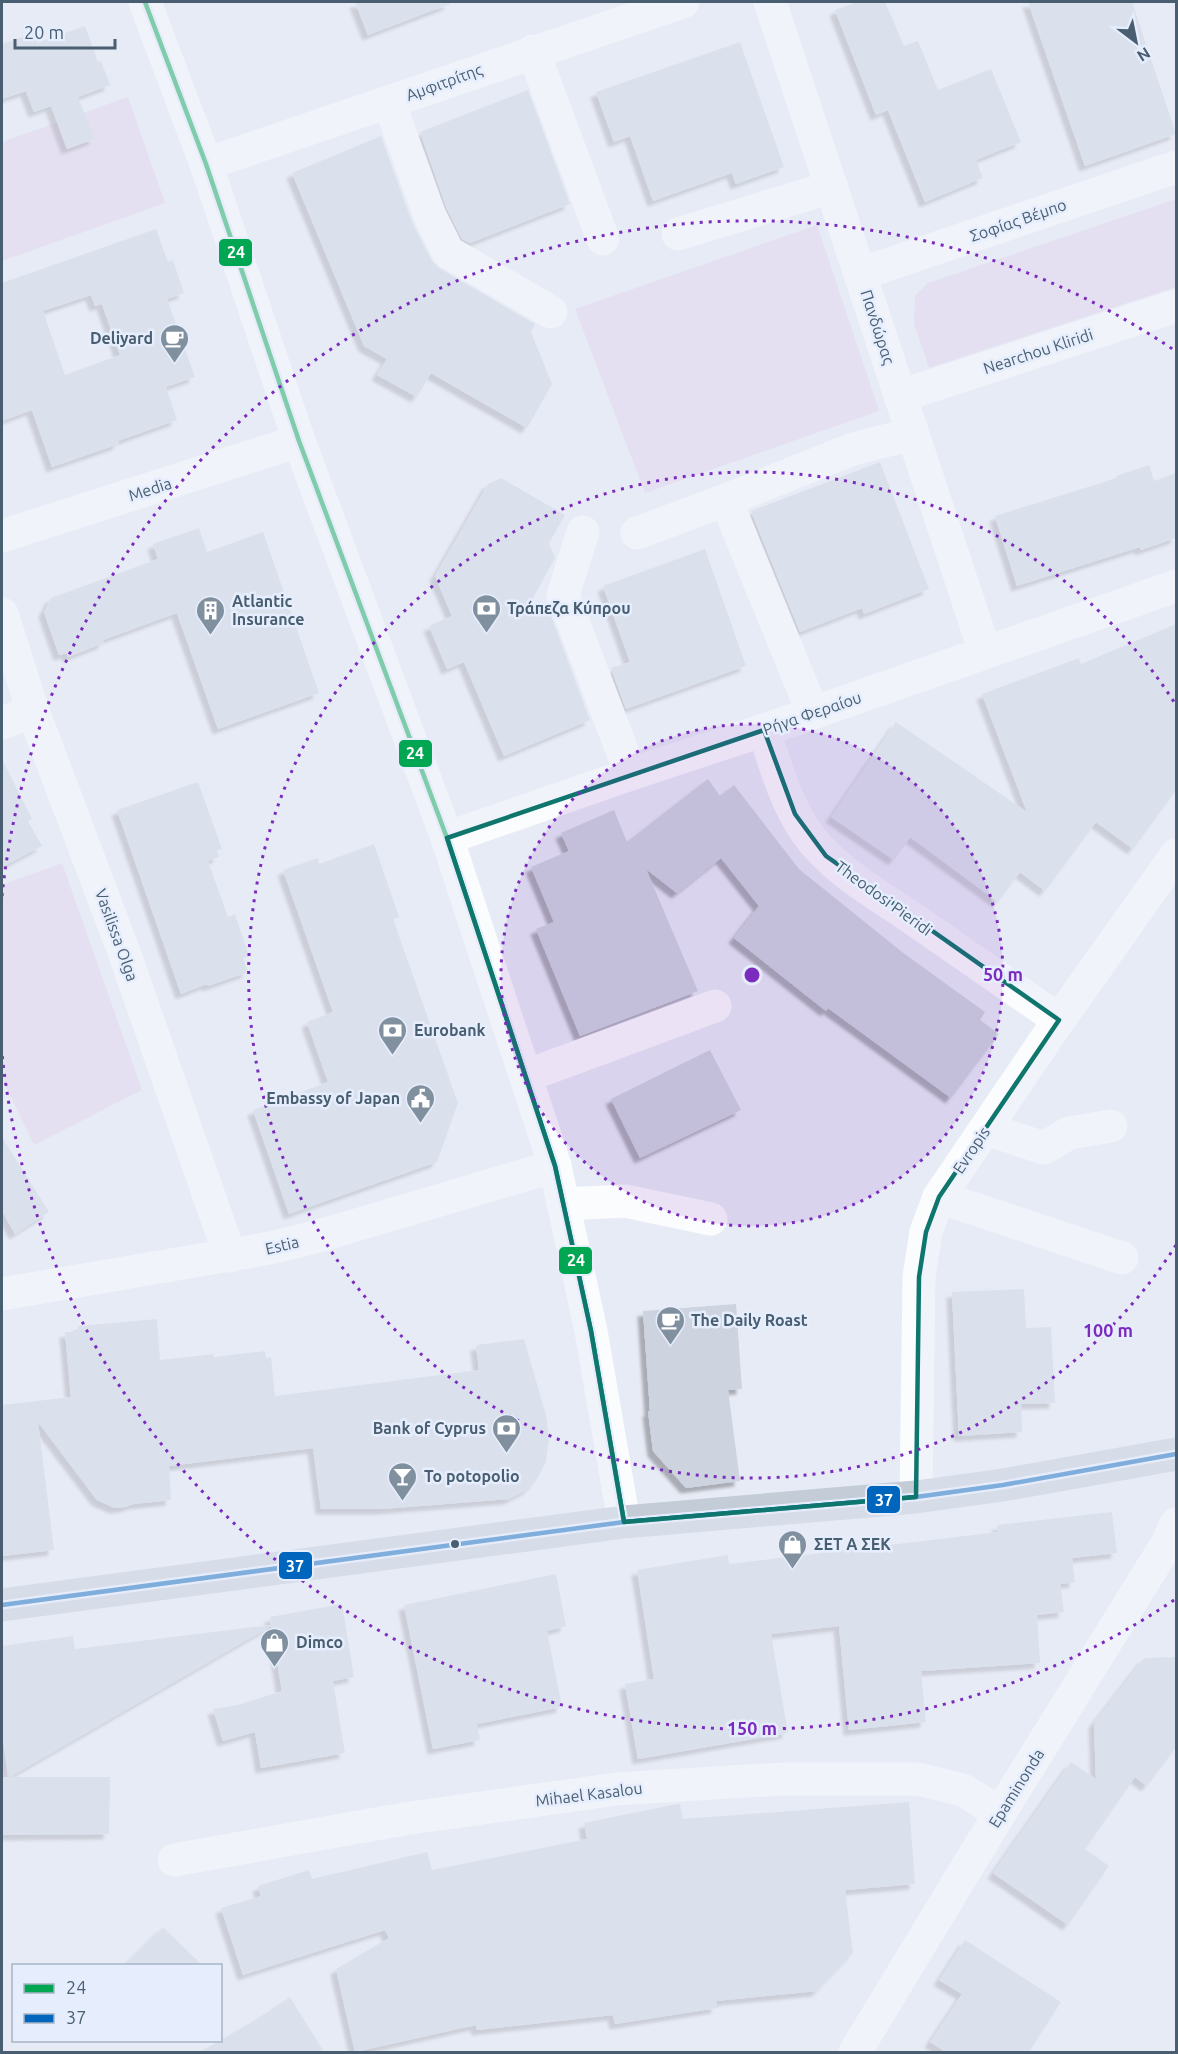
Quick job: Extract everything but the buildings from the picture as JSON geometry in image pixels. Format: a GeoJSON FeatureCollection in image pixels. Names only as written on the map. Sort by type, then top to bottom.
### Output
{"type":"FeatureCollection","features":[{"type":"Feature","properties":{"kind":"main road"},"geometry":{"type":"LineString","coordinates":[[2,1605],[624,1522],[916,1497],[1003,1485],[1176,1454]]}},
{"type":"Feature","properties":{"kind":"street"},"geometry":{"type":"LineString","coordinates":[[144,2],[206,164],[299,441],[447,838],[555,1166],[591,1330],[624,1522]]}},
{"type":"Feature","properties":{"kind":"street","name":"Αμφιτρίτης"},"geometry":{"type":"LineString","coordinates":[[206,164],[682,2]]}},
{"type":"Feature","properties":{"kind":"street","name":"Πανδώρας"},"geometry":{"type":"LineString","coordinates":[[770,2],[985,652]]}},
{"type":"Feature","properties":{"kind":"street"},"geometry":{"type":"LineString","coordinates":[[533,51],[603,239]]}},
{"type":"Feature","properties":{"kind":"street"},"geometry":{"type":"LineString","coordinates":[[389,102],[430,216],[448,252],[551,312]]}},
{"type":"Feature","properties":{"kind":"street","name":"Σοφίας Βέμπο"},"geometry":{"type":"LineString","coordinates":[[860,274],[1176,167]]}},
{"type":"Feature","properties":{"kind":"street"},"geometry":{"type":"LineString","coordinates":[[678,234],[832,187]]}},
{"type":"Feature","properties":{"kind":"street","name":"Nearchou Kliridi"},"geometry":{"type":"LineString","coordinates":[[900,396],[1176,306]]}},
{"type":"Feature","properties":{"kind":"street"},"geometry":{"type":"LineString","coordinates":[[637,533],[853,449],[912,434]]}},
{"type":"Feature","properties":{"kind":"street","name":"Media"},"geometry":{"type":"LineString","coordinates":[[2,536],[299,441]]}},
{"type":"Feature","properties":{"kind":"street"},"geometry":{"type":"LineString","coordinates":[[726,500],[813,713]]}},
{"type":"Feature","properties":{"kind":"street"},"geometry":{"type":"LineString","coordinates":[[583,532],[563,595],[631,774]]}},
{"type":"Feature","properties":{"kind":"street","name":"Ρήγα Φεραίου"},"geometry":{"type":"LineString","coordinates":[[447,838],[1176,586]]}},
{"type":"Feature","properties":{"kind":"street","name":"Vasilissa Olga"},"geometry":{"type":"LineString","coordinates":[[2,614],[33,711],[125,955],[230,1256]]}},
{"type":"Feature","properties":{"kind":"street"},"geometry":{"type":"LineString","coordinates":[[2,723],[33,711]]}},
{"type":"Feature","properties":{"kind":"street","name":"Theodosi Pieridi"},"geometry":{"type":"LineString","coordinates":[[764,730],[785,793],[795,814],[826,856],[861,883],[1059,1020]]}},
{"type":"Feature","properties":{"kind":"street","name":"Evropis"},"geometry":{"type":"LineString","coordinates":[[916,1497],[919,1277],[926,1232],[939,1197],[1059,1020],[1176,855]]}},
{"type":"Feature","properties":{"kind":"street"},"geometry":{"type":"LineString","coordinates":[[526,1076],[715,1006]]}},
{"type":"Feature","properties":{"kind":"street"},"geometry":{"type":"LineString","coordinates":[[986,1129],[1044,1148],[1069,1133],[1111,1126]]}},
{"type":"Feature","properties":{"kind":"street","name":"Estia"},"geometry":{"type":"LineString","coordinates":[[2,1294],[230,1256],[319,1236],[555,1166]]}},
{"type":"Feature","properties":{"kind":"street"},"geometry":{"type":"LineString","coordinates":[[939,1197],[1122,1258]]}},
{"type":"Feature","properties":{"kind":"street"},"geometry":{"type":"LineString","coordinates":[[563,1204],[625,1201],[711,1219]]}},
{"type":"Feature","properties":{"kind":"street","name":"Epaminonda"},"geometry":{"type":"LineString","coordinates":[[855,2052],[1168,1542],[1176,1524]]}},
{"type":"Feature","properties":{"kind":"street","name":"Mihael Kasalou"},"geometry":{"type":"LineString","coordinates":[[174,1860],[404,1819],[615,1789],[771,1779],[918,1779],[963,1790],[1000,1813]]}},
{"type":"Feature","properties":{"kind":"highlighted area"},"geometry":{"type":"Polygon","coordinates":[[[764,730],[795,814],[826,856],[1059,1020],[939,1197],[926,1232],[919,1277],[916,1497],[624,1522],[591,1331],[555,1166],[447,838],[764,730]]]}},
{"type":"Feature","properties":{"kind":"shaded area"},"geometry":{"type":"Polygon","coordinates":[[[128,97],[165,203],[2,261],[2,142],[128,97]]]}},
{"type":"Feature","properties":{"kind":"shaded area"},"geometry":{"type":"Polygon","coordinates":[[[1176,199],[1176,287],[929,368],[914,324],[915,296],[928,283],[1176,199]]]}},
{"type":"Feature","properties":{"kind":"shaded area"},"geometry":{"type":"Polygon","coordinates":[[[817,225],[879,411],[645,493],[575,309],[817,225]]]}},
{"type":"Feature","properties":{"kind":"shaded area"},"geometry":{"type":"Polygon","coordinates":[[[62,863],[142,1090],[34,1145],[2,1079],[2,885],[62,863]]]}},
{"type":"Feature","properties":{"kind":"transit line","name":"24"},"geometry":{"type":"LineString","coordinates":[[145,2],[206,164],[299,441],[447,838],[555,1166],[591,1331],[624,1522]]}},
{"type":"Feature","properties":{"kind":"transit line","name":"37"},"geometry":{"type":"LineString","coordinates":[[2,1605],[624,1522],[916,1497],[1003,1485],[1176,1454]]}},
{"type":"Feature","properties":{"kind":"place","name":"Deliyard"},"geometry":{"type":"Point","coordinates":[174,364]}},
{"type":"Feature","properties":{"kind":"place","name":"Τράπεζα Κύπρου"},"geometry":{"type":"Point","coordinates":[486,634]}},
{"type":"Feature","properties":{"kind":"place","name":"Atlantic Insurance"},"geometry":{"type":"Point","coordinates":[211,636]}},
{"type":"Feature","properties":{"kind":"place","name":"Eurobank"},"geometry":{"type":"Point","coordinates":[393,1056]}},
{"type":"Feature","properties":{"kind":"place","name":"Embassy of Japan"},"geometry":{"type":"Point","coordinates":[421,1124]}},
{"type":"Feature","properties":{"kind":"place","name":"The Daily Roast"},"geometry":{"type":"Point","coordinates":[670,1346]}},
{"type":"Feature","properties":{"kind":"place","name":"Bank of Cyprus"},"geometry":{"type":"Point","coordinates":[507,1454]}},
{"type":"Feature","properties":{"kind":"place","name":"To potopolio"},"geometry":{"type":"Point","coordinates":[403,1502]}},
{"type":"Feature","properties":{"kind":"place","name":"ΣΕΤ Α ΣΕΚ"},"geometry":{"type":"Point","coordinates":[793,1570]}},
{"type":"Feature","properties":{"kind":"place","name":"Dimco"},"geometry":{"type":"Point","coordinates":[275,1668]}}]}
